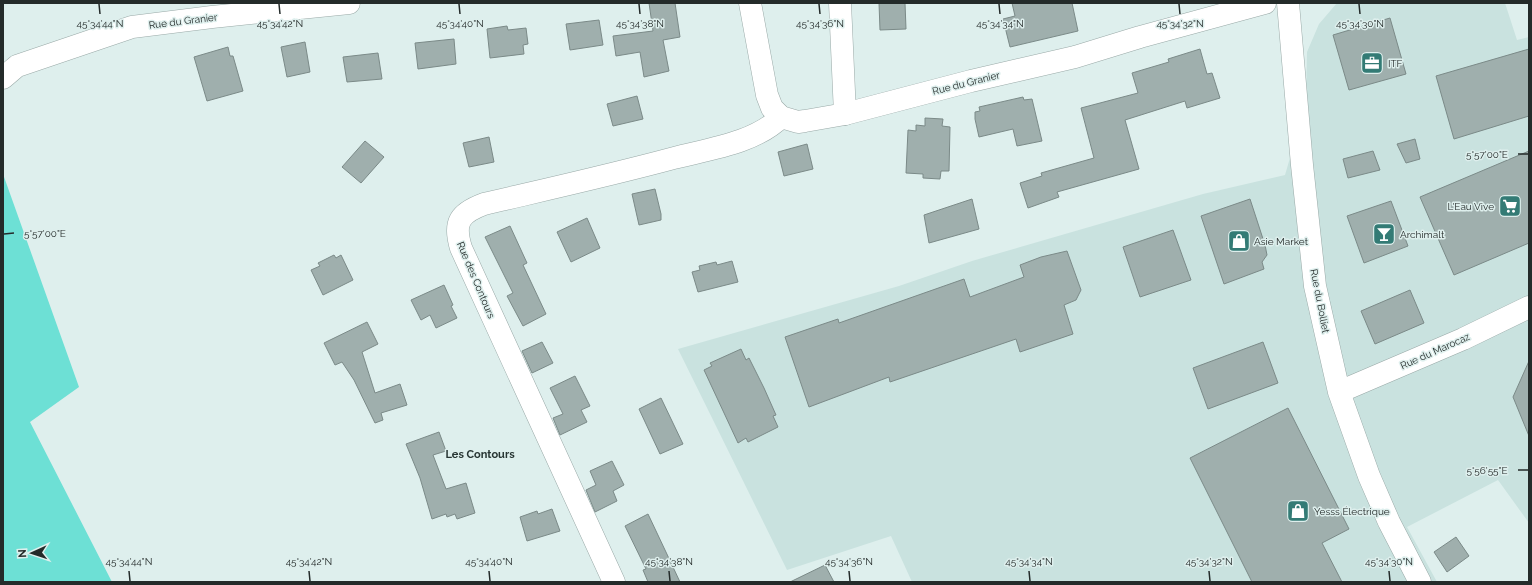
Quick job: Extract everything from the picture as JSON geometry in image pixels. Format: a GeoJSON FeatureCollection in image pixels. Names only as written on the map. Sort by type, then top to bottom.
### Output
{"type":"FeatureCollection","features":[{"type":"Feature","properties":{"kind":"street","name":"Rue du Granier"},"geometry":{"type":"LineString","coordinates":[[3,78],[18,66],[132,27],[307,5],[349,3]]}},
{"type":"Feature","properties":{"kind":"street"},"geometry":{"type":"LineString","coordinates":[[750,3],[767,95],[772,108],[780,116]]}},
{"type":"Feature","properties":{"kind":"street"},"geometry":{"type":"LineString","coordinates":[[840,3],[844,114]]}},
{"type":"Feature","properties":{"kind":"street","name":"Rue du Granier"},"geometry":{"type":"LineString","coordinates":[[780,116],[798,122],[844,114],[971,81],[1075,57],[1140,37],[1265,3]]}},
{"type":"Feature","properties":{"kind":"street","name":"Rue du Bolliet"},"geometry":{"type":"LineString","coordinates":[[1288,3],[1301,160],[1315,286],[1339,392],[1369,476],[1388,522],[1420,582]]}},
{"type":"Feature","properties":{"kind":"street","name":"Rue des Contours"},"geometry":{"type":"LineString","coordinates":[[614,582],[461,248],[458,240],[458,226],[466,212],[484,204],[619,173],[741,140],[772,126],[780,116]]}},
{"type":"Feature","properties":{"kind":"street","name":"Rue du Marocaz"},"geometry":{"type":"LineString","coordinates":[[1339,392],[1463,339],[1522,312],[1529,307]]}},
{"type":"Feature","properties":{"kind":"shaded area"},"geometry":{"type":"Polygon","coordinates":[[[1337,3],[1505,3],[1517,40],[1529,37],[1529,523],[1498,480],[1407,527],[1437,582],[912,582],[891,536],[787,570],[678,349],[899,286],[972,261],[1203,194],[1285,175],[1306,103],[1307,52],[1319,24],[1337,3]]]}},
{"type":"Feature","properties":{"kind":"shaded area"},"geometry":{"type":"Polygon","coordinates":[[[3,174],[79,387],[30,422],[112,582],[3,582],[3,174]]]}},
{"type":"Feature","properties":{"kind":"building"},"geometry":{"type":"Polygon","coordinates":[[[649,3],[675,3],[680,37],[663,40],[669,71],[644,77],[640,52],[616,56],[613,36],[653,31],[649,3]]]}},
{"type":"Feature","properties":{"kind":"building"},"geometry":{"type":"Polygon","coordinates":[[[879,3],[905,3],[906,29],[880,30],[879,3]]]}},
{"type":"Feature","properties":{"kind":"building"},"geometry":{"type":"Polygon","coordinates":[[[1012,3],[1072,3],[1078,31],[1010,47],[1003,19],[1015,16],[1012,3]]]}},
{"type":"Feature","properties":{"kind":"building","name":"ITF"},"geometry":{"type":"Polygon","coordinates":[[[1390,18],[1406,74],[1349,90],[1333,35],[1390,18]]]}},
{"type":"Feature","properties":{"kind":"building"},"geometry":{"type":"Polygon","coordinates":[[[599,20],[603,45],[570,50],[566,24],[599,20]]]}},
{"type":"Feature","properties":{"kind":"building"},"geometry":{"type":"Polygon","coordinates":[[[507,26],[508,30],[526,28],[528,44],[523,45],[524,54],[490,58],[487,29],[507,26]]]}},
{"type":"Feature","properties":{"kind":"building"},"geometry":{"type":"Polygon","coordinates":[[[454,39],[456,64],[418,69],[415,43],[454,39]]]}},
{"type":"Feature","properties":{"kind":"building"},"geometry":{"type":"Polygon","coordinates":[[[305,42],[310,72],[287,77],[281,47],[305,42]]]}},
{"type":"Feature","properties":{"kind":"building"},"geometry":{"type":"Polygon","coordinates":[[[228,47],[230,56],[233,56],[243,91],[207,101],[194,57],[228,47]]]}},
{"type":"Feature","properties":{"kind":"building"},"geometry":{"type":"Polygon","coordinates":[[[1200,49],[1207,74],[1212,73],[1220,98],[1187,108],[1185,101],[1125,120],[1139,169],[1057,192],[1059,197],[1028,208],[1020,183],[1042,176],[1041,173],[1094,158],[1081,108],[1138,93],[1132,73],[1169,62],[1168,59],[1200,49]]]}},
{"type":"Feature","properties":{"kind":"building"},"geometry":{"type":"Polygon","coordinates":[[[1529,49],[1529,116],[1454,139],[1436,76],[1529,49]]]}},
{"type":"Feature","properties":{"kind":"building"},"geometry":{"type":"Polygon","coordinates":[[[378,53],[382,79],[347,82],[343,57],[378,53]]]}},
{"type":"Feature","properties":{"kind":"building"},"geometry":{"type":"Polygon","coordinates":[[[637,96],[643,119],[613,126],[607,104],[637,96]]]}},
{"type":"Feature","properties":{"kind":"building"},"geometry":{"type":"Polygon","coordinates":[[[1023,97],[1024,100],[1032,99],[1042,141],[1017,146],[1013,129],[979,137],[975,112],[980,111],[979,107],[1023,97]]]}},
{"type":"Feature","properties":{"kind":"building"},"geometry":{"type":"Polygon","coordinates":[[[925,118],[943,119],[942,126],[950,127],[949,171],[941,171],[940,179],[923,178],[923,174],[906,173],[908,130],[916,131],[916,125],[925,126],[925,118]]]}},
{"type":"Feature","properties":{"kind":"building"},"geometry":{"type":"Polygon","coordinates":[[[489,137],[494,162],[469,167],[463,143],[489,137]]]}},
{"type":"Feature","properties":{"kind":"building"},"geometry":{"type":"Polygon","coordinates":[[[1415,139],[1420,159],[1406,163],[1397,144],[1415,139]]]}},
{"type":"Feature","properties":{"kind":"building"},"geometry":{"type":"Polygon","coordinates":[[[365,141],[384,157],[361,183],[342,167],[365,141]]]}},
{"type":"Feature","properties":{"kind":"building"},"geometry":{"type":"Polygon","coordinates":[[[807,144],[813,169],[784,176],[778,152],[807,144]]]}},
{"type":"Feature","properties":{"kind":"building"},"geometry":{"type":"Polygon","coordinates":[[[1373,151],[1380,170],[1348,178],[1343,159],[1373,151]]]}},
{"type":"Feature","properties":{"kind":"building"},"geometry":{"type":"Polygon","coordinates":[[[1529,151],[1529,243],[1454,275],[1420,197],[1529,151]]]}},
{"type":"Feature","properties":{"kind":"building"},"geometry":{"type":"Polygon","coordinates":[[[655,189],[661,220],[639,225],[632,194],[655,189]]]}},
{"type":"Feature","properties":{"kind":"building"},"geometry":{"type":"Polygon","coordinates":[[[972,199],[979,229],[929,243],[924,215],[972,199]]]}},
{"type":"Feature","properties":{"kind":"building"},"geometry":{"type":"Polygon","coordinates":[[[1250,199],[1267,255],[1262,262],[1264,269],[1224,284],[1201,216],[1250,199]]]}},
{"type":"Feature","properties":{"kind":"building"},"geometry":{"type":"Polygon","coordinates":[[[1391,201],[1408,246],[1364,263],[1347,216],[1391,201]]]}},
{"type":"Feature","properties":{"kind":"building"},"geometry":{"type":"Polygon","coordinates":[[[587,218],[600,248],[571,262],[557,232],[587,218]]]}},
{"type":"Feature","properties":{"kind":"building"},"geometry":{"type":"Polygon","coordinates":[[[510,226],[527,263],[523,265],[546,314],[523,326],[507,296],[513,293],[485,237],[510,226]]]}},
{"type":"Feature","properties":{"kind":"building"},"geometry":{"type":"Polygon","coordinates":[[[1173,230],[1191,280],[1140,297],[1123,247],[1173,230]]]}},
{"type":"Feature","properties":{"kind":"building"},"geometry":{"type":"Polygon","coordinates":[[[1067,251],[1081,290],[1076,300],[1064,305],[1073,334],[1020,352],[1016,339],[890,382],[889,377],[809,407],[785,337],[838,319],[839,323],[964,279],[970,297],[1024,277],[1020,265],[1041,257],[1067,251]]]}},
{"type":"Feature","properties":{"kind":"building"},"geometry":{"type":"Polygon","coordinates":[[[334,255],[336,258],[341,255],[353,280],[323,295],[311,270],[320,266],[318,263],[334,255]]]}},
{"type":"Feature","properties":{"kind":"building"},"geometry":{"type":"Polygon","coordinates":[[[732,261],[738,282],[698,292],[692,272],[700,270],[699,266],[716,262],[717,265],[732,261]]]}},
{"type":"Feature","properties":{"kind":"building"},"geometry":{"type":"Polygon","coordinates":[[[444,285],[457,318],[436,328],[430,315],[421,320],[411,300],[444,285]]]}},
{"type":"Feature","properties":{"kind":"building"},"geometry":{"type":"Polygon","coordinates":[[[1410,290],[1424,323],[1375,344],[1361,311],[1410,290]]]}},
{"type":"Feature","properties":{"kind":"building"},"geometry":{"type":"Polygon","coordinates":[[[367,322],[378,344],[362,352],[375,393],[400,384],[407,405],[381,413],[383,420],[375,423],[354,380],[342,362],[335,365],[324,343],[367,322]]]}},
{"type":"Feature","properties":{"kind":"building"},"geometry":{"type":"Polygon","coordinates":[[[542,342],[553,363],[532,373],[522,351],[542,342]]]}},
{"type":"Feature","properties":{"kind":"building"},"geometry":{"type":"Polygon","coordinates":[[[1263,342],[1278,383],[1208,409],[1193,368],[1263,342]]]}},
{"type":"Feature","properties":{"kind":"building"},"geometry":{"type":"Polygon","coordinates":[[[741,349],[746,360],[749,358],[764,388],[776,415],[773,416],[778,427],[748,442],[746,438],[738,443],[704,370],[712,366],[710,363],[741,349]]]}},
{"type":"Feature","properties":{"kind":"building"},"geometry":{"type":"Polygon","coordinates":[[[1529,361],[1529,436],[1513,397],[1529,361]]]}},
{"type":"Feature","properties":{"kind":"building"},"geometry":{"type":"Polygon","coordinates":[[[575,376],[590,406],[581,410],[587,422],[560,435],[553,418],[563,414],[550,388],[575,376]]]}},
{"type":"Feature","properties":{"kind":"building"},"geometry":{"type":"Polygon","coordinates":[[[661,398],[683,444],[660,454],[639,409],[661,398]]]}},
{"type":"Feature","properties":{"kind":"building"},"geometry":{"type":"Polygon","coordinates":[[[1288,408],[1349,529],[1322,543],[1342,582],[1252,582],[1190,458],[1288,408]]]}},
{"type":"Feature","properties":{"kind":"building"},"geometry":{"type":"Polygon","coordinates":[[[439,432],[446,451],[433,455],[446,489],[466,483],[475,513],[457,519],[455,514],[447,517],[446,514],[432,519],[420,478],[406,444],[439,432]]]}},
{"type":"Feature","properties":{"kind":"building"},"geometry":{"type":"Polygon","coordinates":[[[612,461],[624,485],[613,491],[617,501],[595,512],[586,490],[596,485],[590,471],[612,461]]]}},
{"type":"Feature","properties":{"kind":"building"},"geometry":{"type":"Polygon","coordinates":[[[552,509],[560,531],[527,541],[520,517],[537,511],[538,514],[552,509]]]}},
{"type":"Feature","properties":{"kind":"building"},"geometry":{"type":"Polygon","coordinates":[[[648,514],[680,582],[648,582],[643,570],[646,569],[625,526],[648,514]]]}},
{"type":"Feature","properties":{"kind":"building"},"geometry":{"type":"Polygon","coordinates":[[[1456,537],[1469,556],[1447,572],[1434,552],[1456,537]]]}},
{"type":"Feature","properties":{"kind":"building"},"geometry":{"type":"Polygon","coordinates":[[[825,565],[834,582],[790,582],[825,565]]]}},
{"type":"Feature","properties":{"kind":"place","name":"ITF"},"geometry":{"type":"Point","coordinates":[1372,63]}},
{"type":"Feature","properties":{"kind":"place","name":"L'Eau Vive"},"geometry":{"type":"Point","coordinates":[1510,206]}},
{"type":"Feature","properties":{"kind":"place","name":"Archimalt"},"geometry":{"type":"Point","coordinates":[1384,234]}},
{"type":"Feature","properties":{"kind":"place","name":"Asie Market"},"geometry":{"type":"Point","coordinates":[1239,241]}},
{"type":"Feature","properties":{"kind":"place","name":"Yesss Électrique"},"geometry":{"type":"Point","coordinates":[1298,511]}},
{"type":"Feature","properties":{"kind":"district","name":"Les Contours"},"geometry":{"type":"Point","coordinates":[480,454]}}]}
